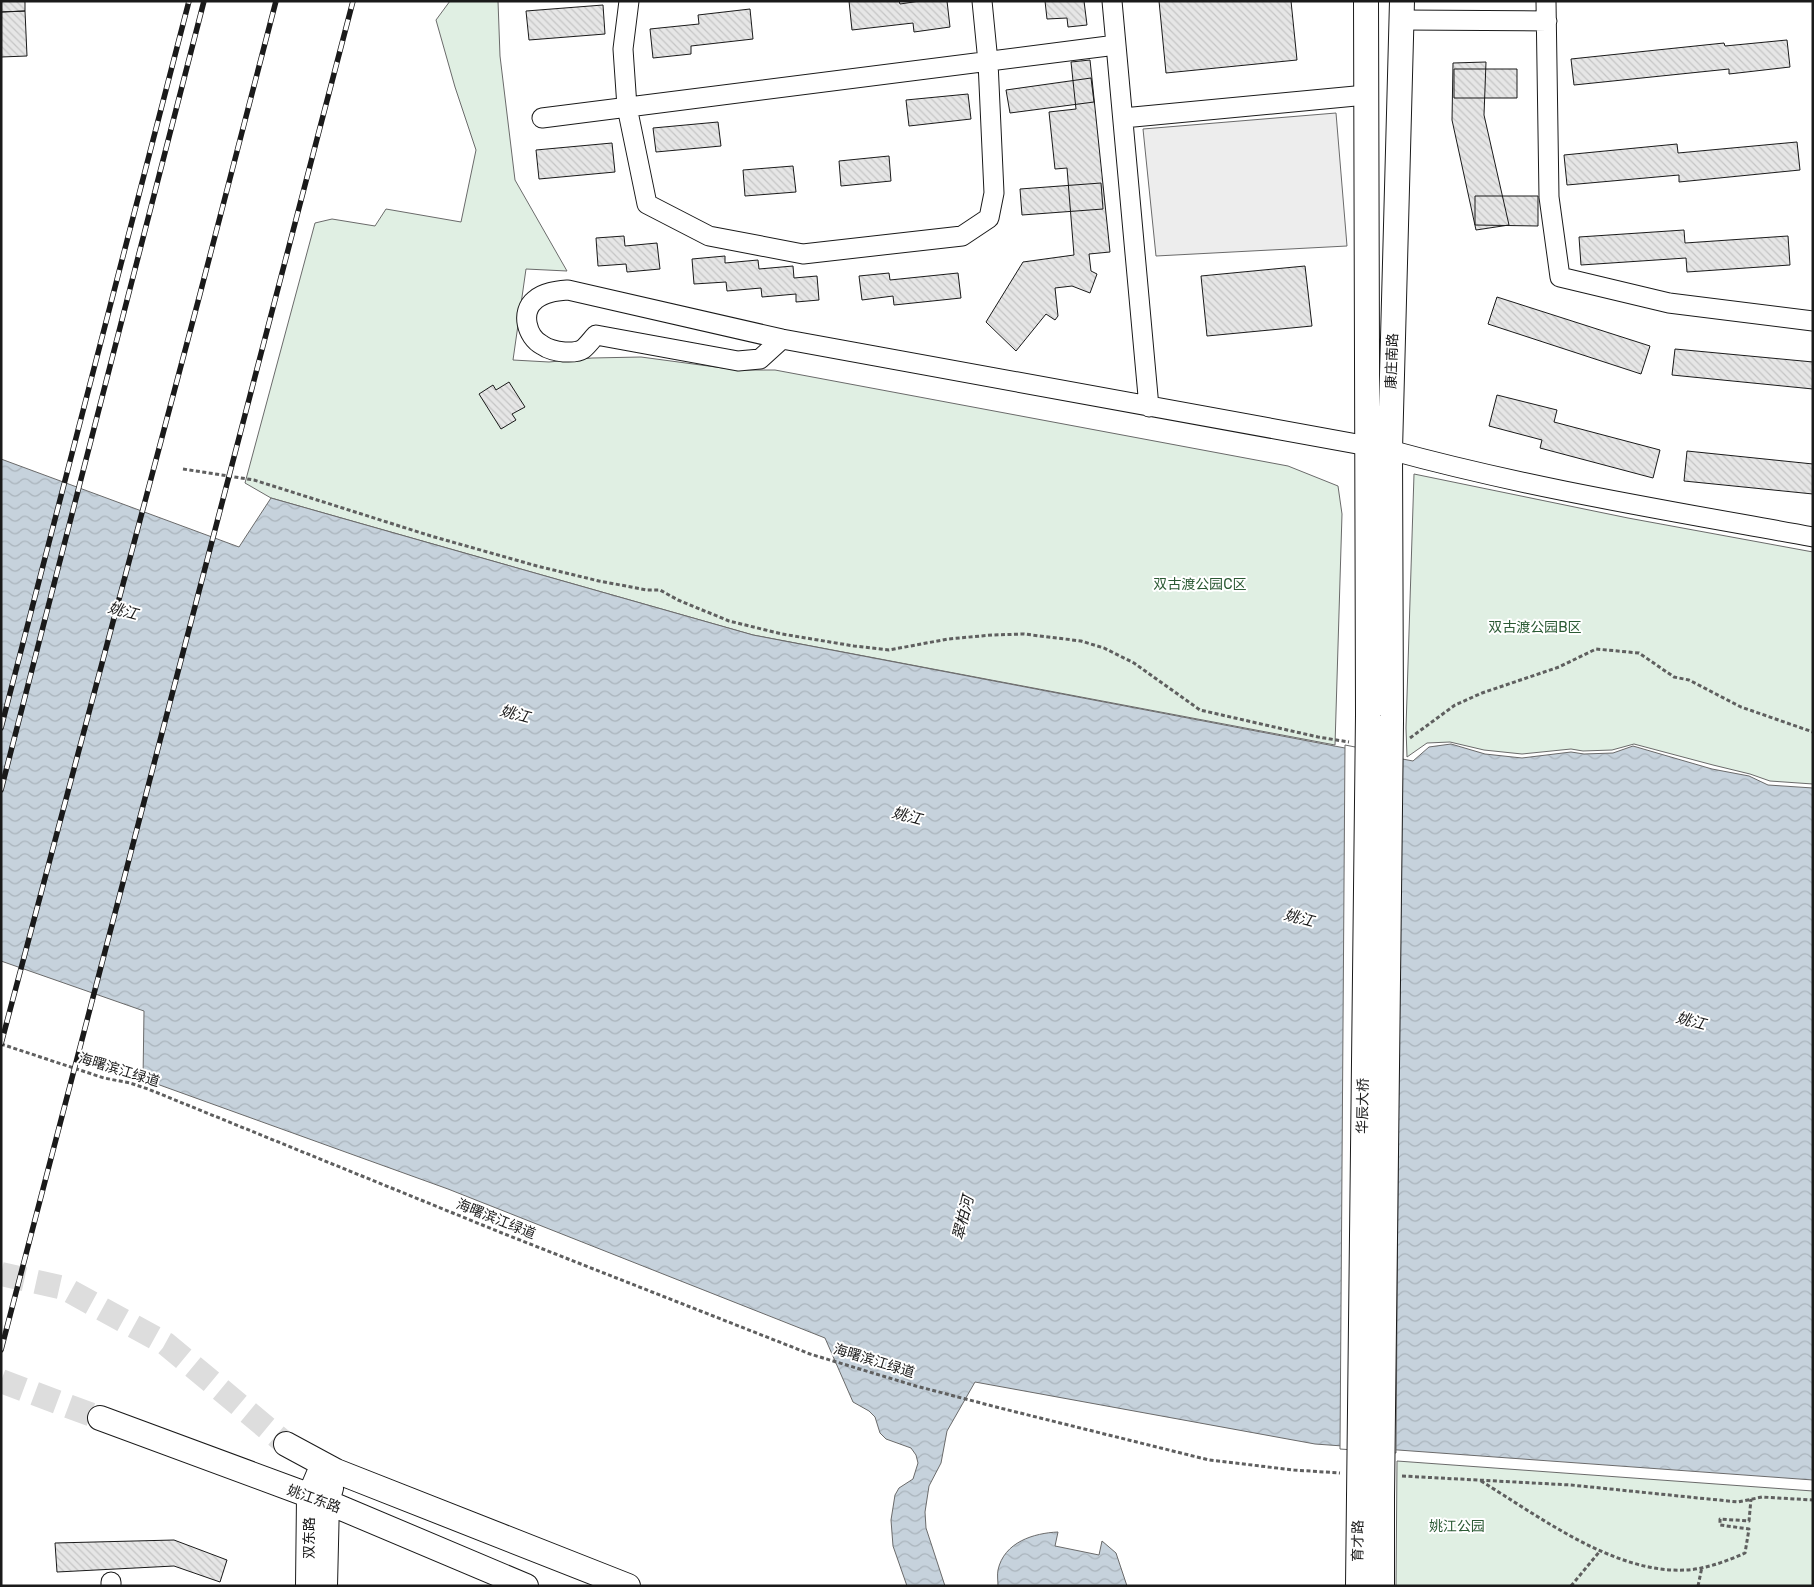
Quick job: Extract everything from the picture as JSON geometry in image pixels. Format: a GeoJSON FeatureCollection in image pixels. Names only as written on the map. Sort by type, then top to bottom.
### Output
{"type":"FeatureCollection","features":[{"type":"Feature","properties":{"kind":"main road","name":"康庄南路"},"geometry":{"type":"LineString","coordinates":[[1366,1],[1366,96],[1391,721]]}},
{"type":"Feature","properties":{"kind":"main road","name":"康庄南路"},"geometry":{"type":"LineString","coordinates":[[1368,715],[1379,449],[1402,10]]}},
{"type":"Feature","properties":{"kind":"main road","name":"华辰大桥"},"geometry":{"type":"LineString","coordinates":[[1368,715],[1370,1497]]}},
{"type":"Feature","properties":{"kind":"main road","name":"华辰大桥"},"geometry":{"type":"LineString","coordinates":[[1370,1497],[1391,721]]}},
{"type":"Feature","properties":{"kind":"main road","name":"姚江东路"},"geometry":{"type":"LineString","coordinates":[[100,1418],[318,1499],[526,1586]]}},
{"type":"Feature","properties":{"kind":"main road"},"geometry":{"type":"LineString","coordinates":[[286,1444],[329,1467],[628,1586]]}},
{"type":"Feature","properties":{"kind":"main road","name":"双东路"},"geometry":{"type":"LineString","coordinates":[[308,1586],[318,1499],[329,1467]]}},
{"type":"Feature","properties":{"kind":"main road","name":"育才路"},"geometry":{"type":"LineString","coordinates":[[1358,1586],[1370,1497]]}},
{"type":"Feature","properties":{"kind":"main road","name":"育才路"},"geometry":{"type":"LineString","coordinates":[[1370,1497],[1382,1586]]}},
{"type":"Feature","properties":{"kind":"main road","name":"双东路"},"geometry":{"type":"LineString","coordinates":[[318,1499],[326,1586]]}},
{"type":"Feature","properties":{"kind":"street"},"geometry":{"type":"LineString","coordinates":[[630,1],[623,49],[627,107],[647,204],[709,236],[803,254],[962,236],[990,218],[994,192],[988,62],[982,1]]}},
{"type":"Feature","properties":{"kind":"street"},"geometry":{"type":"LineString","coordinates":[[1112,1],[1149,407]]}},
{"type":"Feature","properties":{"kind":"street"},"geometry":{"type":"LineString","coordinates":[[1546,1],[1549,197],[1560,277],[1669,303],[1813,322]]}},
{"type":"Feature","properties":{"kind":"street"},"geometry":{"type":"LineString","coordinates":[[1402,10],[1547,21]]}},
{"type":"Feature","properties":{"kind":"street"},"geometry":{"type":"LineString","coordinates":[[542,118],[1116,45]]}},
{"type":"Feature","properties":{"kind":"street"},"geometry":{"type":"LineString","coordinates":[[1123,118],[1366,96]]}},
{"type":"Feature","properties":{"kind":"street"},"geometry":{"type":"LineString","coordinates":[[782,338],[760,359],[738,361],[596,335],[582,350],[572,352],[554,351],[532,338],[527,326],[526,312],[534,300],[551,292],[568,290],[782,338],[1379,449],[1452,467],[1632,504],[1813,537]]}},
{"type":"Feature","properties":{"kind":"path"},"geometry":{"type":"LineString","coordinates":[[183,469],[254,480],[431,536],[537,566],[608,583],[647,590],[660,590],[678,600],[730,621],[782,634],[890,650],[948,639],[992,635],[1024,634],[1081,641],[1104,648],[1134,663],[1200,710],[1318,737],[1348,742],[1357,741]]}},
{"type":"Feature","properties":{"kind":"path"},"geometry":{"type":"LineString","coordinates":[[1409,739],[1455,705],[1558,667],[1596,648],[1639,653],[1674,677],[1689,680],[1740,707],[1813,732]]}},
{"type":"Feature","properties":{"kind":"path","name":"海曙滨江绿道"},"geometry":{"type":"LineString","coordinates":[[1,1044],[104,1078],[148,1088],[502,1234],[814,1355],[987,1405]]}},
{"type":"Feature","properties":{"kind":"path"},"geometry":{"type":"LineString","coordinates":[[1481,1480],[1580,1541],[1614,1557],[1648,1567],[1687,1570],[1727,1561],[1745,1553],[1749,1529],[1720,1525],[1720,1519],[1749,1521],[1751,1499]]}},
{"type":"Feature","properties":{"kind":"path"},"geometry":{"type":"LineString","coordinates":[[1571,1586],[1600,1550]]}},
{"type":"Feature","properties":{"kind":"path"},"geometry":{"type":"LineString","coordinates":[[1698,1586],[1702,1567]]}},
{"type":"Feature","properties":{"kind":"green space","name":"双古渡公园C区"},"geometry":{"type":"Polygon","coordinates":[[[450,1],[498,1],[500,56],[515,180],[567,271],[526,269],[513,360],[549,362],[592,358],[641,357],[738,370],[775,370],[1288,466],[1338,486],[1342,514],[1335,745],[753,635],[271,498],[245,483],[315,223],[332,219],[375,226],[386,209],[461,222],[476,150],[455,87],[436,20],[450,1]]]}},
{"type":"Feature","properties":{"kind":"green space","name":"双古渡公园B区"},"geometry":{"type":"Polygon","coordinates":[[[1414,474],[1628,518],[1813,552],[1813,784],[1770,781],[1750,774],[1634,744],[1612,750],[1583,751],[1571,749],[1522,754],[1484,750],[1450,742],[1427,743],[1407,757],[1406,728],[1414,474]]]}},
{"type":"Feature","properties":{"kind":"green space","name":"姚江公园"},"geometry":{"type":"Polygon","coordinates":[[[1397,1461],[1813,1491],[1813,1586],[1396,1586],[1397,1461]]]}},
{"type":"Feature","properties":{"kind":"shaded area"},"geometry":{"type":"Polygon","coordinates":[[[1336,113],[1347,246],[1156,256],[1143,129],[1336,113]]]}},
{"type":"Feature","properties":{"kind":"water"},"geometry":{"type":"Polygon","coordinates":[[[1,459],[239,547],[271,498],[753,635],[1413,761],[1429,747],[1451,744],[1485,754],[1522,758],[1571,752],[1584,754],[1613,753],[1633,746],[1712,769],[1749,776],[1768,785],[1813,788],[1813,1480],[1315,1444],[975,1382],[947,1431],[941,1463],[929,1486],[925,1512],[926,1528],[945,1586],[907,1586],[893,1546],[891,1520],[895,1495],[899,1488],[913,1479],[918,1463],[916,1455],[911,1448],[886,1439],[880,1433],[875,1417],[869,1411],[853,1402],[825,1338],[448,1189],[143,1079],[144,1011],[1,961],[1,459]]]}},
{"type":"Feature","properties":{"kind":"water"},"geometry":{"type":"Polygon","coordinates":[[[1058,1532],[1055,1546],[1099,1555],[1102,1541],[1116,1553],[1127,1586],[998,1586],[998,1572],[1001,1560],[1013,1546],[1039,1534],[1058,1532]]]}},
{"type":"Feature","properties":{"kind":"pier"},"geometry":{"type":"Polygon","coordinates":[[[1345,745],[1401,756],[1396,1453],[1340,1449],[1345,745]]]}},
{"type":"Feature","properties":{"kind":"building"},"geometry":{"type":"Polygon","coordinates":[[[1,1],[25,1],[25,11],[1,12],[1,1]]]}},
{"type":"Feature","properties":{"kind":"building"},"geometry":{"type":"Polygon","coordinates":[[[849,1],[899,1],[900,4],[920,1],[947,1],[950,27],[914,32],[913,23],[852,30],[849,1]]]}},
{"type":"Feature","properties":{"kind":"building"},"geometry":{"type":"Polygon","coordinates":[[[1045,1],[1084,1],[1087,25],[1068,27],[1067,18],[1047,19],[1045,1]]]}},
{"type":"Feature","properties":{"kind":"building"},"geometry":{"type":"Polygon","coordinates":[[[1159,1],[1291,1],[1297,60],[1166,73],[1159,1]]]}},
{"type":"Feature","properties":{"kind":"building"},"geometry":{"type":"Polygon","coordinates":[[[603,5],[605,34],[529,40],[526,11],[603,5]]]}},
{"type":"Feature","properties":{"kind":"building"},"geometry":{"type":"Polygon","coordinates":[[[750,9],[753,39],[691,46],[691,54],[653,58],[650,29],[699,24],[698,15],[750,9]]]}},
{"type":"Feature","properties":{"kind":"building"},"geometry":{"type":"Polygon","coordinates":[[[25,11],[27,56],[1,57],[1,12],[25,11]]]}},
{"type":"Feature","properties":{"kind":"building"},"geometry":{"type":"Polygon","coordinates":[[[1787,40],[1790,67],[1729,74],[1729,69],[1574,85],[1571,59],[1724,43],[1725,46],[1787,40]]]}},
{"type":"Feature","properties":{"kind":"building"},"geometry":{"type":"Polygon","coordinates":[[[1090,60],[1110,252],[1089,254],[1091,271],[1097,274],[1090,293],[1072,286],[1055,288],[1058,316],[1055,320],[1046,314],[1016,351],[986,322],[1023,262],[1074,255],[1067,168],[1055,169],[1049,112],[1076,109],[1071,62],[1090,60]]]}},
{"type":"Feature","properties":{"kind":"building"},"geometry":{"type":"Polygon","coordinates":[[[1486,62],[1484,115],[1509,225],[1476,230],[1452,120],[1453,63],[1486,62]]]}},
{"type":"Feature","properties":{"kind":"building"},"geometry":{"type":"Polygon","coordinates":[[[1454,69],[1517,69],[1517,98],[1454,98],[1454,69]]]}},
{"type":"Feature","properties":{"kind":"building"},"geometry":{"type":"Polygon","coordinates":[[[1091,78],[1094,102],[1010,113],[1006,90],[1091,78]]]}},
{"type":"Feature","properties":{"kind":"building"},"geometry":{"type":"Polygon","coordinates":[[[968,94],[971,119],[909,126],[906,100],[968,94]]]}},
{"type":"Feature","properties":{"kind":"building"},"geometry":{"type":"Polygon","coordinates":[[[718,122],[721,146],[656,152],[653,128],[718,122]]]}},
{"type":"Feature","properties":{"kind":"building"},"geometry":{"type":"Polygon","coordinates":[[[1797,142],[1800,170],[1679,182],[1679,175],[1567,185],[1564,155],[1677,144],[1678,153],[1797,142]]]}},
{"type":"Feature","properties":{"kind":"building"},"geometry":{"type":"Polygon","coordinates":[[[612,143],[615,172],[539,179],[536,150],[612,143]]]}},
{"type":"Feature","properties":{"kind":"building"},"geometry":{"type":"Polygon","coordinates":[[[889,156],[891,181],[841,186],[839,161],[889,156]]]}},
{"type":"Feature","properties":{"kind":"building"},"geometry":{"type":"Polygon","coordinates":[[[793,166],[796,192],[745,196],[743,170],[793,166]]]}},
{"type":"Feature","properties":{"kind":"building"},"geometry":{"type":"Polygon","coordinates":[[[1101,183],[1103,209],[1022,215],[1020,189],[1101,183]]]}},
{"type":"Feature","properties":{"kind":"building"},"geometry":{"type":"Polygon","coordinates":[[[1475,196],[1538,196],[1538,226],[1475,225],[1475,196]]]}},
{"type":"Feature","properties":{"kind":"building"},"geometry":{"type":"Polygon","coordinates":[[[1684,230],[1685,243],[1788,236],[1790,265],[1687,272],[1686,258],[1581,265],[1579,237],[1684,230]]]}},
{"type":"Feature","properties":{"kind":"building"},"geometry":{"type":"Polygon","coordinates":[[[624,236],[625,246],[657,243],[660,269],[627,272],[626,264],[598,266],[596,238],[624,236]]]}},
{"type":"Feature","properties":{"kind":"building"},"geometry":{"type":"Polygon","coordinates":[[[725,256],[725,263],[758,260],[759,269],[793,266],[794,278],[817,276],[819,300],[796,302],[796,294],[762,297],[761,288],[727,291],[726,282],[694,284],[692,259],[725,256]]]}},
{"type":"Feature","properties":{"kind":"building"},"geometry":{"type":"Polygon","coordinates":[[[1305,266],[1312,326],[1207,336],[1201,276],[1305,266]]]}},
{"type":"Feature","properties":{"kind":"building"},"geometry":{"type":"Polygon","coordinates":[[[889,273],[890,280],[958,273],[961,298],[894,305],[893,296],[862,300],[859,276],[889,273]]]}},
{"type":"Feature","properties":{"kind":"building"},"geometry":{"type":"Polygon","coordinates":[[[1497,297],[1650,346],[1641,374],[1488,324],[1497,297]]]}},
{"type":"Feature","properties":{"kind":"building"},"geometry":{"type":"Polygon","coordinates":[[[1675,349],[1813,362],[1813,389],[1672,375],[1675,349]]]}},
{"type":"Feature","properties":{"kind":"building"},"geometry":{"type":"Polygon","coordinates":[[[509,382],[525,407],[512,414],[516,420],[501,429],[479,394],[493,385],[496,390],[509,382]]]}},
{"type":"Feature","properties":{"kind":"building"},"geometry":{"type":"Polygon","coordinates":[[[1497,395],[1557,410],[1554,422],[1660,450],[1653,478],[1540,448],[1542,440],[1489,426],[1497,395]]]}},
{"type":"Feature","properties":{"kind":"building"},"geometry":{"type":"Polygon","coordinates":[[[1687,451],[1813,464],[1813,494],[1684,481],[1687,451]]]}},
{"type":"Feature","properties":{"kind":"building"},"geometry":{"type":"Polygon","coordinates":[[[174,1540],[227,1560],[220,1582],[174,1566],[57,1572],[55,1543],[174,1540]]]}},
{"type":"Feature","properties":{"kind":"tunnel"},"geometry":{"type":"LineString","coordinates":[[1,1274],[64,1288],[166,1344],[286,1444]]}},
{"type":"Feature","properties":{"kind":"tunnel"},"geometry":{"type":"LineString","coordinates":[[1,1381],[100,1418]]}},
{"type":"Feature","properties":{"kind":"railway"},"geometry":{"type":"LineString","coordinates":[[1,728],[189,1]]}},
{"type":"Feature","properties":{"kind":"railway"},"geometry":{"type":"LineString","coordinates":[[1,790],[204,1]]}},
{"type":"Feature","properties":{"kind":"railway"},"geometry":{"type":"LineString","coordinates":[[1,1044],[276,1]]}},
{"type":"Feature","properties":{"kind":"railway"},"geometry":{"type":"LineString","coordinates":[[1,1350],[353,1]]}},
{"type":"Feature","properties":{"kind":"water label","name":"姚江"},"geometry":{"type":"Point","coordinates":[123,611]}},
{"type":"Feature","properties":{"kind":"water label","name":"姚江"},"geometry":{"type":"Point","coordinates":[515,714]}},
{"type":"Feature","properties":{"kind":"water label","name":"姚江"},"geometry":{"type":"Point","coordinates":[907,816]}},
{"type":"Feature","properties":{"kind":"water label","name":"姚江"},"geometry":{"type":"Point","coordinates":[1299,918]}},
{"type":"Feature","properties":{"kind":"water label","name":"姚江"},"geometry":{"type":"Point","coordinates":[1691,1021]}},
{"type":"Feature","properties":{"kind":"water label","name":"翠柏河"},"geometry":{"type":"Point","coordinates":[963,1218]}}]}
